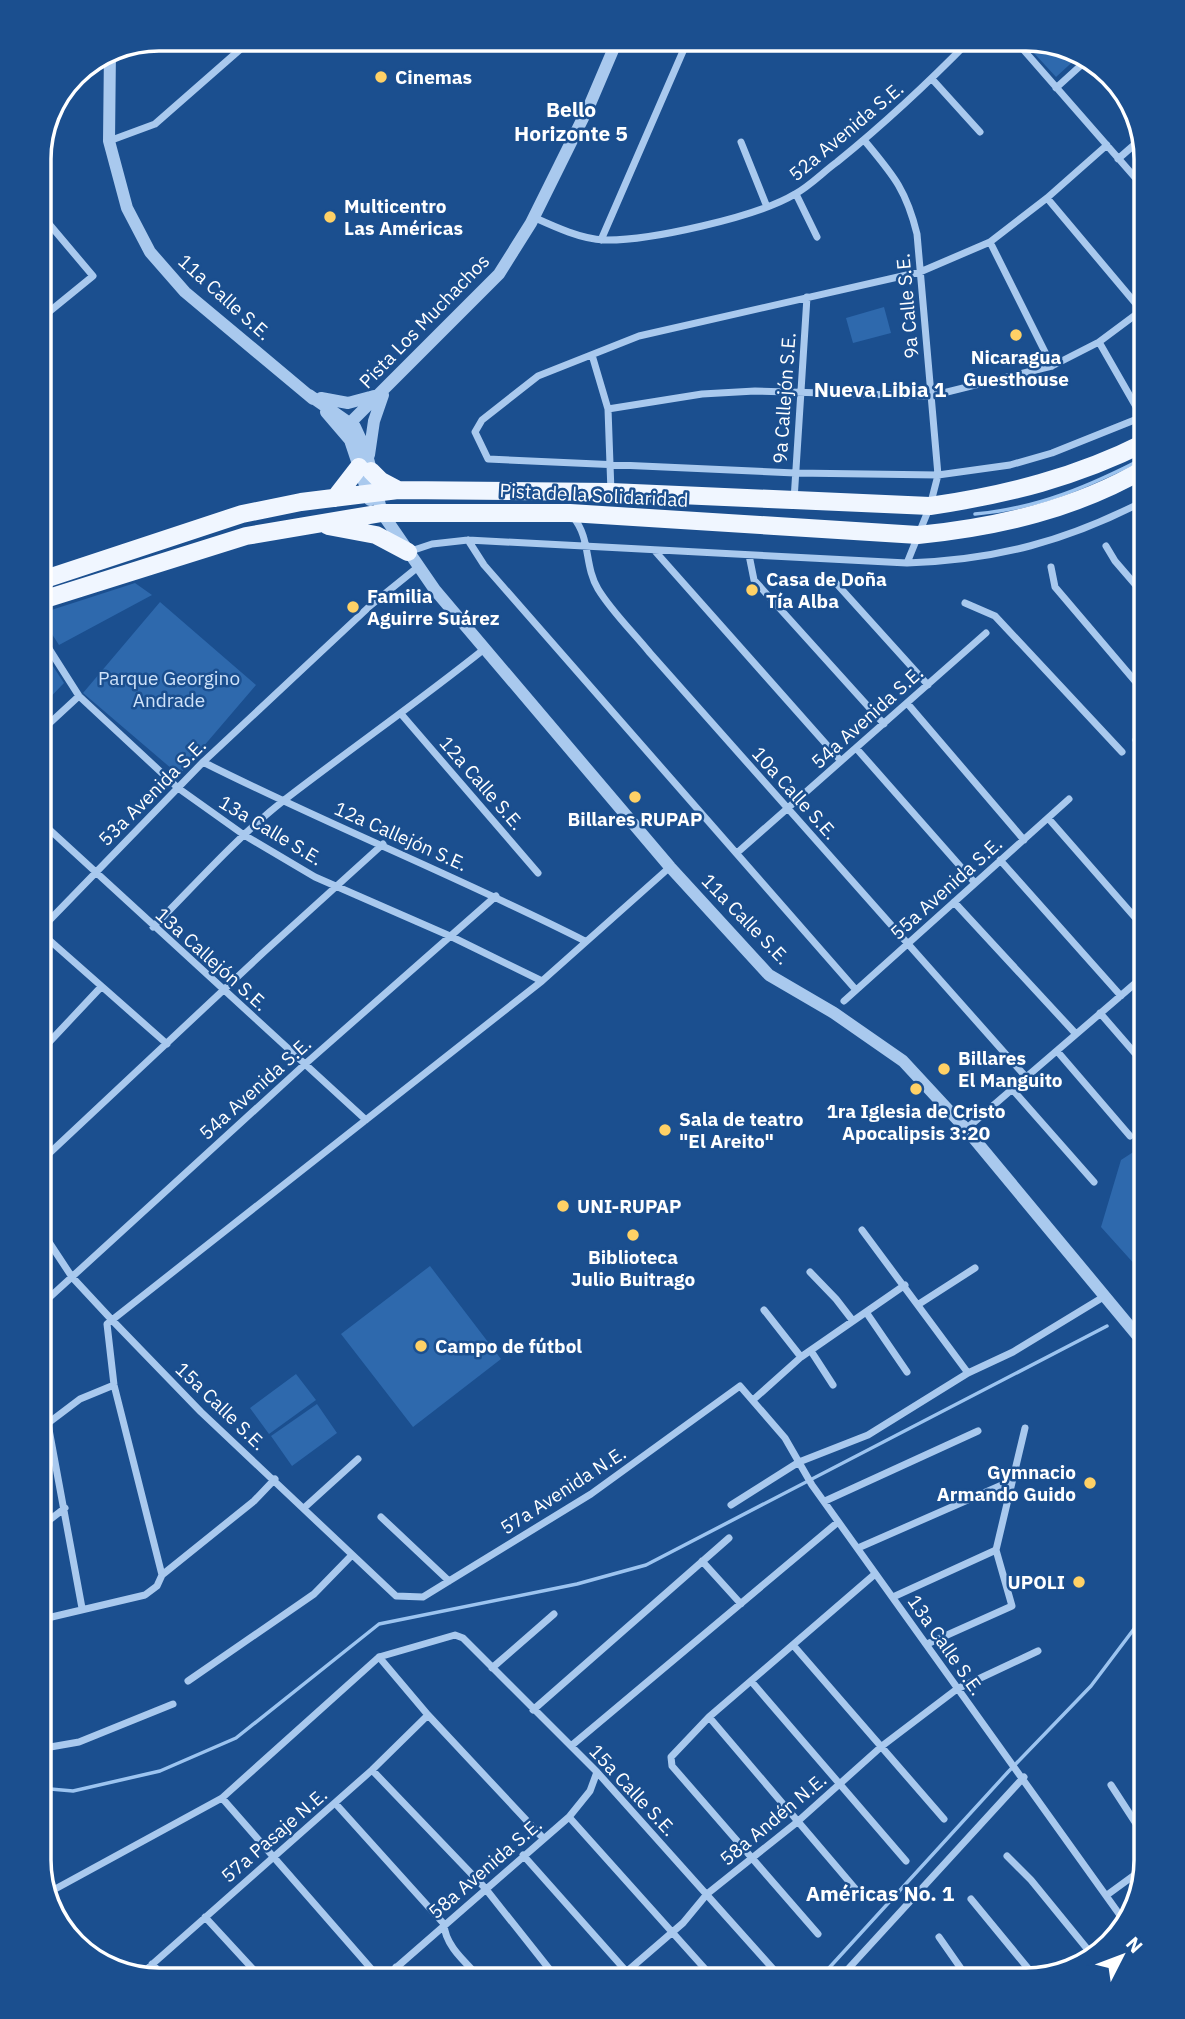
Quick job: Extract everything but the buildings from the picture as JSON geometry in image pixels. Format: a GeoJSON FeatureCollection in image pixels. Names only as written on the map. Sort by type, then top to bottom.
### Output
{"type":"FeatureCollection","features":[{"type":"Feature","properties":{"kind":"main road","name":"Pista de la Solidaridad"},"geometry":{"type":"LineString","coordinates":[[51,576],[242,514],[371,493],[398,490],[611,492],[930,506],[982,499],[1042,484],[1110,460],[1134,448]]}},
{"type":"Feature","properties":{"kind":"main road"},"geometry":{"type":"LineString","coordinates":[[335,498],[366,466],[380,481],[398,490]]}},
{"type":"Feature","properties":{"kind":"main road","name":"Pista de la Solidaridad"},"geometry":{"type":"LineString","coordinates":[[51,597],[246,536],[307,523],[382,513],[570,513],[918,535],[971,530],[1053,509],[1109,489],[1134,475]]}},
{"type":"Feature","properties":{"kind":"main road"},"geometry":{"type":"LineString","coordinates":[[307,523],[376,535],[413,560]]}},
{"type":"Feature","properties":{"kind":"street"},"geometry":{"type":"LineString","coordinates":[[109,141],[155,124],[238,51]]}},
{"type":"Feature","properties":{"kind":"street","name":"Pista Los Muchachos"},"geometry":{"type":"LineString","coordinates":[[347,426],[387,389],[499,274],[534,217],[590,104],[612,51]]}},
{"type":"Feature","properties":{"kind":"street"},"geometry":{"type":"LineString","coordinates":[[534,217],[574,233],[601,240],[683,51]]}},
{"type":"Feature","properties":{"kind":"street","name":"52a Avenida S.E."},"geometry":{"type":"LineString","coordinates":[[601,240],[661,235],[767,207],[796,194],[864,140],[959,51]]}},
{"type":"Feature","properties":{"kind":"street"},"geometry":{"type":"LineString","coordinates":[[1024,51],[1134,177]]}},
{"type":"Feature","properties":{"kind":"street","name":"11a Calle S.E."},"geometry":{"type":"LineString","coordinates":[[110,63],[109,141],[127,208],[150,252],[185,292],[347,426],[353,445],[366,466],[371,493],[413,560],[483,650],[670,867],[769,975],[834,1013],[903,1062],[966,1129],[1134,1331]]}},
{"type":"Feature","properties":{"kind":"street"},"geometry":{"type":"LineString","coordinates":[[1056,88],[1080,66]]}},
{"type":"Feature","properties":{"kind":"street"},"geometry":{"type":"LineString","coordinates":[[932,79],[979,132]]}},
{"type":"Feature","properties":{"kind":"street","name":"9a Calle S.E."},"geometry":{"type":"LineString","coordinates":[[864,140],[900,183],[909,200],[917,234],[937,475],[930,506],[907,563]]}},
{"type":"Feature","properties":{"kind":"street"},"geometry":{"type":"LineString","coordinates":[[741,142],[767,207]]}},
{"type":"Feature","properties":{"kind":"street"},"geometry":{"type":"LineString","coordinates":[[1107,145],[1047,198],[990,242],[920,272],[639,336],[538,376],[482,420],[475,432],[488,459],[795,473],[937,475],[1010,465],[1134,424]]}},
{"type":"Feature","properties":{"kind":"street"},"geometry":{"type":"LineString","coordinates":[[1118,159],[1133,146]]}},
{"type":"Feature","properties":{"kind":"street"},"geometry":{"type":"LineString","coordinates":[[796,194],[817,237]]}},
{"type":"Feature","properties":{"kind":"street"},"geometry":{"type":"LineString","coordinates":[[1047,198],[1134,298]]}},
{"type":"Feature","properties":{"kind":"street"},"geometry":{"type":"LineString","coordinates":[[51,226],[93,275],[51,310]]}},
{"type":"Feature","properties":{"kind":"street"},"geometry":{"type":"LineString","coordinates":[[990,242],[1052,366]]}},
{"type":"Feature","properties":{"kind":"street","name":"9a Callejón S.E."},"geometry":{"type":"LineString","coordinates":[[793,500],[807,298]]}},
{"type":"Feature","properties":{"kind":"street"},"geometry":{"type":"LineString","coordinates":[[608,408],[702,394],[755,391],[931,396],[1052,366],[1099,342],[1134,316]]}},
{"type":"Feature","properties":{"kind":"street"},"geometry":{"type":"LineString","coordinates":[[1099,342],[1134,403]]}},
{"type":"Feature","properties":{"kind":"street"},"geometry":{"type":"LineString","coordinates":[[592,355],[608,408],[611,492]]}},
{"type":"Feature","properties":{"kind":"street"},"geometry":{"type":"LineString","coordinates":[[309,395],[348,403],[368,399],[387,389]]}},
{"type":"Feature","properties":{"kind":"street"},"geometry":{"type":"LineString","coordinates":[[366,466],[376,412],[387,389]]}},
{"type":"Feature","properties":{"kind":"street"},"geometry":{"type":"LineString","coordinates":[[413,560],[432,544],[468,540],[907,563],[961,561],[1015,552],[1104,522],[1134,506]]}},
{"type":"Feature","properties":{"kind":"street","name":"10a Calle S.E."},"geometry":{"type":"LineString","coordinates":[[570,513],[581,526],[590,569],[598,589],[650,653],[1026,1077]]}},
{"type":"Feature","properties":{"kind":"street"},"geometry":{"type":"LineString","coordinates":[[468,540],[484,565],[856,990]]}},
{"type":"Feature","properties":{"kind":"street"},"geometry":{"type":"LineString","coordinates":[[1107,547],[1134,583]]}},
{"type":"Feature","properties":{"kind":"street"},"geometry":{"type":"LineString","coordinates":[[654,550],[841,761]]}},
{"type":"Feature","properties":{"kind":"street"},"geometry":{"type":"LineString","coordinates":[[749,555],[754,580],[884,724]]}},
{"type":"Feature","properties":{"kind":"street","name":"53a Avenida S.E."},"geometry":{"type":"LineString","coordinates":[[51,918],[203,762],[372,605],[413,560]]}},
{"type":"Feature","properties":{"kind":"street"},"geometry":{"type":"LineString","coordinates":[[1051,567],[1055,587],[1134,680]]}},
{"type":"Feature","properties":{"kind":"street"},"geometry":{"type":"LineString","coordinates":[[835,582],[928,684]]}},
{"type":"Feature","properties":{"kind":"street"},"geometry":{"type":"LineString","coordinates":[[965,603],[995,616],[1122,752]]}},
{"type":"Feature","properties":{"kind":"street","name":"54a Avenida S.E."},"geometry":{"type":"LineString","coordinates":[[738,852],[986,633]]}},
{"type":"Feature","properties":{"kind":"street"},"geometry":{"type":"LineString","coordinates":[[153,928],[244,835],[282,802],[402,715],[483,650]]}},
{"type":"Feature","properties":{"kind":"street","name":"13a Calle S.E."},"geometry":{"type":"LineString","coordinates":[[51,653],[79,696],[178,788],[244,835],[315,877],[339,884],[542,981]]}},
{"type":"Feature","properties":{"kind":"street"},"geometry":{"type":"LineString","coordinates":[[51,722],[79,696]]}},
{"type":"Feature","properties":{"kind":"street"},"geometry":{"type":"LineString","coordinates":[[907,703],[1024,840]]}},
{"type":"Feature","properties":{"kind":"street","name":"12a Calle S.E."},"geometry":{"type":"LineString","coordinates":[[402,715],[538,873]]}},
{"type":"Feature","properties":{"kind":"street"},"geometry":{"type":"LineString","coordinates":[[856,748],[975,883]]}},
{"type":"Feature","properties":{"kind":"street","name":"12a Callejón S.E."},"geometry":{"type":"LineString","coordinates":[[203,762],[282,802],[496,895],[585,941]]}},
{"type":"Feature","properties":{"kind":"street","name":"55a Avenida S.E."},"geometry":{"type":"LineString","coordinates":[[844,1001],[1069,799]]}},
{"type":"Feature","properties":{"kind":"street"},"geometry":{"type":"LineString","coordinates":[[1048,818],[1134,916]]}},
{"type":"Feature","properties":{"kind":"street","name":"13a Callejón S.E."},"geometry":{"type":"LineString","coordinates":[[51,831],[153,928],[366,1120]]}},
{"type":"Feature","properties":{"kind":"street"},"geometry":{"type":"LineString","coordinates":[[51,1152],[223,990],[383,845]]}},
{"type":"Feature","properties":{"kind":"street"},"geometry":{"type":"LineString","coordinates":[[1000,860],[1121,996]]}},
{"type":"Feature","properties":{"kind":"street"},"geometry":{"type":"LineString","coordinates":[[162,1575],[114,1385],[107,1324],[542,981],[670,867]]}},
{"type":"Feature","properties":{"kind":"street","name":"54a Avenida S.E."},"geometry":{"type":"LineString","coordinates":[[51,1296],[496,895]]}},
{"type":"Feature","properties":{"kind":"street"},"geometry":{"type":"LineString","coordinates":[[954,902],[1076,1034]]}},
{"type":"Feature","properties":{"kind":"street"},"geometry":{"type":"LineString","coordinates":[[51,942],[167,1044]]}},
{"type":"Feature","properties":{"kind":"street"},"geometry":{"type":"LineString","coordinates":[[966,1129],[1134,985]]}},
{"type":"Feature","properties":{"kind":"street"},"geometry":{"type":"LineString","coordinates":[[51,1040],[101,987]]}},
{"type":"Feature","properties":{"kind":"street"},"geometry":{"type":"LineString","coordinates":[[1100,1013],[1134,1052]]}},
{"type":"Feature","properties":{"kind":"street"},"geometry":{"type":"LineString","coordinates":[[1057,1051],[1130,1136]]}},
{"type":"Feature","properties":{"kind":"street"},"geometry":{"type":"LineString","coordinates":[[1012,1089],[1094,1182]]}},
{"type":"Feature","properties":{"kind":"street"},"geometry":{"type":"LineString","coordinates":[[862,1230],[968,1373]]}},
{"type":"Feature","properties":{"kind":"street","name":"15a Calle S.E."},"geometry":{"type":"LineString","coordinates":[[51,1245],[72,1277],[201,1412],[396,1596]]}},
{"type":"Feature","properties":{"kind":"street"},"geometry":{"type":"LineString","coordinates":[[919,1304],[975,1268]]}},
{"type":"Feature","properties":{"kind":"street"},"geometry":{"type":"LineString","coordinates":[[810,1272],[836,1298],[853,1321]]}},
{"type":"Feature","properties":{"kind":"street"},"geometry":{"type":"LineString","coordinates":[[752,1400],[801,1357],[905,1285]]}},
{"type":"Feature","properties":{"kind":"street"},"geometry":{"type":"LineString","coordinates":[[731,1505],[799,1462],[868,1434],[968,1373],[1013,1352],[1105,1296]]}},
{"type":"Feature","properties":{"kind":"street"},"geometry":{"type":"LineString","coordinates":[[764,1310],[801,1357]]}},
{"type":"Feature","properties":{"kind":"street"},"geometry":{"type":"LineString","coordinates":[[866,1312],[907,1372]]}},
{"type":"Feature","properties":{"kind":"street"},"geometry":{"type":"LineString","coordinates":[[811,1351],[833,1385]]}},
{"type":"Feature","properties":{"kind":"street"},"geometry":{"type":"LineString","coordinates":[[51,1422],[79,1399],[114,1385]]}},
{"type":"Feature","properties":{"kind":"street","name":"13a Calle S.E."},"geometry":{"type":"LineString","coordinates":[[738,1385],[785,1438],[812,1485],[838,1522],[957,1689],[1012,1760],[1120,1914]]}},
{"type":"Feature","properties":{"kind":"street","name":"57a Avenida N.E."},"geometry":{"type":"LineString","coordinates":[[396,1596],[423,1597],[591,1494],[738,1385]]}},
{"type":"Feature","properties":{"kind":"street"},"geometry":{"type":"LineString","coordinates":[[926,1644],[1013,1606],[996,1550],[1024,1429]]}},
{"type":"Feature","properties":{"kind":"street"},"geometry":{"type":"LineString","coordinates":[[825,1501],[978,1431]]}},
{"type":"Feature","properties":{"kind":"street"},"geometry":{"type":"LineString","coordinates":[[51,1439],[82,1608]]}},
{"type":"Feature","properties":{"kind":"street"},"geometry":{"type":"LineString","coordinates":[[304,1508],[358,1459]]}},
{"type":"Feature","properties":{"kind":"street"},"geometry":{"type":"LineString","coordinates":[[51,1616],[145,1595],[157,1586],[162,1575],[254,1501],[275,1479]]}},
{"type":"Feature","properties":{"kind":"street"},"geometry":{"type":"LineString","coordinates":[[858,1548],[1011,1481]]}},
{"type":"Feature","properties":{"kind":"street"},"geometry":{"type":"LineString","coordinates":[[51,1518],[65,1508]]}},
{"type":"Feature","properties":{"kind":"street"},"geometry":{"type":"LineString","coordinates":[[381,1517],[449,1581]]}},
{"type":"Feature","properties":{"kind":"street"},"geometry":{"type":"LineString","coordinates":[[570,1746],[838,1522]]}},
{"type":"Feature","properties":{"kind":"street"},"geometry":{"type":"LineString","coordinates":[[533,1710],[729,1538]]}},
{"type":"Feature","properties":{"kind":"street"},"geometry":{"type":"LineString","coordinates":[[893,1597],[996,1550]]}},
{"type":"Feature","properties":{"kind":"street"},"geometry":{"type":"LineString","coordinates":[[188,1681],[314,1594],[352,1555]]}},
{"type":"Feature","properties":{"kind":"street"},"geometry":{"type":"LineString","coordinates":[[702,1561],[741,1604]]}},
{"type":"Feature","properties":{"kind":"street"},"geometry":{"type":"LineString","coordinates":[[818,1934],[672,1766],[671,1757],[709,1717],[875,1574]]}},
{"type":"Feature","properties":{"kind":"street"},"geometry":{"type":"LineString","coordinates":[[492,1668],[554,1614]]}},
{"type":"Feature","properties":{"kind":"street","name":"15a Calle S.E."},"geometry":{"type":"LineString","coordinates":[[379,1657],[449,1635],[463,1638],[597,1772],[772,1968]]}},
{"type":"Feature","properties":{"kind":"street"},"geometry":{"type":"LineString","coordinates":[[793,1645],[944,1819]]}},
{"type":"Feature","properties":{"kind":"street","name":"58a Andén N.E."},"geometry":{"type":"LineString","coordinates":[[632,1968],[672,1933],[707,1894],[796,1823],[882,1746],[957,1689],[1038,1651]]}},
{"type":"Feature","properties":{"kind":"street"},"geometry":{"type":"LineString","coordinates":[[55,1889],[222,1798],[379,1657],[428,1715],[543,1838]]}},
{"type":"Feature","properties":{"kind":"street"},"geometry":{"type":"LineString","coordinates":[[751,1681],[906,1861]]}},
{"type":"Feature","properties":{"kind":"street"},"geometry":{"type":"LineString","coordinates":[[51,1747],[79,1742],[173,1704]]}},
{"type":"Feature","properties":{"kind":"street","name":"57a Pasaje N.E."},"geometry":{"type":"LineString","coordinates":[[148,1967],[372,1770],[428,1715]]}},
{"type":"Feature","properties":{"kind":"street"},"geometry":{"type":"LineString","coordinates":[[709,1717],[796,1823],[864,1899]]}},
{"type":"Feature","properties":{"kind":"street"},"geometry":{"type":"LineString","coordinates":[[372,1770],[485,1888],[548,1968]]}},
{"type":"Feature","properties":{"kind":"street","name":"58a Avenida S.E."},"geometry":{"type":"LineString","coordinates":[[396,1968],[569,1816],[590,1791],[597,1772]]}},
{"type":"Feature","properties":{"kind":"street"},"geometry":{"type":"LineString","coordinates":[[849,1968],[1024,1777]]}},
{"type":"Feature","properties":{"kind":"street"},"geometry":{"type":"LineString","coordinates":[[1111,1785],[1134,1820]]}},
{"type":"Feature","properties":{"kind":"street"},"geometry":{"type":"LineString","coordinates":[[222,1798],[371,1968]]}},
{"type":"Feature","properties":{"kind":"street"},"geometry":{"type":"LineString","coordinates":[[335,1802],[444,1924],[445,1935],[451,1945],[471,1968]]}},
{"type":"Feature","properties":{"kind":"street"},"geometry":{"type":"LineString","coordinates":[[569,1816],[704,1968]]}},
{"type":"Feature","properties":{"kind":"street"},"geometry":{"type":"LineString","coordinates":[[523,1855],[623,1968]]}},
{"type":"Feature","properties":{"kind":"street"},"geometry":{"type":"LineString","coordinates":[[1007,1856],[1031,1880],[1087,1949]]}},
{"type":"Feature","properties":{"kind":"street"},"geometry":{"type":"LineString","coordinates":[[1107,1895],[1133,1876]]}},
{"type":"Feature","properties":{"kind":"street"},"geometry":{"type":"LineString","coordinates":[[971,1899],[1028,1968]]}},
{"type":"Feature","properties":{"kind":"street"},"geometry":{"type":"LineString","coordinates":[[205,1917],[252,1968]]}},
{"type":"Feature","properties":{"kind":"street"},"geometry":{"type":"LineString","coordinates":[[939,1937],[961,1968]]}},
{"type":"Feature","properties":{"kind":"street"},"geometry":{"type":"LineString","coordinates":[[152,1964],[156,1968]]}},
{"type":"Feature","properties":{"kind":"green space"},"geometry":{"type":"Polygon","coordinates":[[[1032,51],[1073,62],[1056,77],[1032,51]]]}},
{"type":"Feature","properties":{"kind":"green space"},"geometry":{"type":"Polygon","coordinates":[[[884,307],[891,333],[853,343],[846,318],[884,307]]]}},
{"type":"Feature","properties":{"kind":"green space"},"geometry":{"type":"Polygon","coordinates":[[[135,583],[152,595],[59,645],[51,633],[51,610],[135,583]]]}},
{"type":"Feature","properties":{"kind":"green space","name":"Parque Georgino Andrade"},"geometry":{"type":"Polygon","coordinates":[[[160,602],[256,685],[179,775],[83,693],[160,602]]]}},
{"type":"Feature","properties":{"kind":"green space"},"geometry":{"type":"Polygon","coordinates":[[[51,663],[64,683],[51,697],[51,663]]]}},
{"type":"Feature","properties":{"kind":"green space"},"geometry":{"type":"Polygon","coordinates":[[[1134,1152],[1134,1264],[1101,1227],[1121,1160],[1134,1152]]]}},
{"type":"Feature","properties":{"kind":"green space","name":"Campo de fútbol"},"geometry":{"type":"Polygon","coordinates":[[[430,1266],[501,1359],[413,1427],[341,1334],[430,1266]]]}},
{"type":"Feature","properties":{"kind":"green space"},"geometry":{"type":"Polygon","coordinates":[[[296,1374],[316,1400],[269,1434],[250,1408],[296,1374]]]}},
{"type":"Feature","properties":{"kind":"green space"},"geometry":{"type":"Polygon","coordinates":[[[317,1404],[337,1433],[292,1466],[271,1436],[317,1404]]]}},
{"type":"Feature","properties":{"kind":"waterway"},"geometry":{"type":"LineString","coordinates":[[975,514],[1020,507],[1064,494],[1134,463]]}},
{"type":"Feature","properties":{"kind":"waterway"},"geometry":{"type":"LineString","coordinates":[[51,1789],[73,1791],[160,1771],[236,1738],[379,1624],[577,1584],[646,1565],[1107,1326]]}},
{"type":"Feature","properties":{"kind":"waterway"},"geometry":{"type":"LineString","coordinates":[[829,1968],[1008,1772],[1091,1686],[1134,1629]]}},
{"type":"Feature","properties":{"kind":"place","name":"Cinemas"},"geometry":{"type":"Point","coordinates":[381,77]}},
{"type":"Feature","properties":{"kind":"place","name":"Multicentro Las Américas"},"geometry":{"type":"Point","coordinates":[330,217]}},
{"type":"Feature","properties":{"kind":"place","name":"Nicaragua Guesthouse"},"geometry":{"type":"Point","coordinates":[1016,335]}},
{"type":"Feature","properties":{"kind":"place","name":"Casa de Doña Tía Alba"},"geometry":{"type":"Point","coordinates":[752,590]}},
{"type":"Feature","properties":{"kind":"place","name":"Familia Aguirre Suárez"},"geometry":{"type":"Point","coordinates":[353,607]}},
{"type":"Feature","properties":{"kind":"place","name":"Billares RUPAP"},"geometry":{"type":"Point","coordinates":[635,797]}},
{"type":"Feature","properties":{"kind":"place","name":"Billares El Manguito"},"geometry":{"type":"Point","coordinates":[944,1069]}},
{"type":"Feature","properties":{"kind":"place","name":"1ra Iglesia de Cristo Apocalipsis 3:20"},"geometry":{"type":"Point","coordinates":[916,1089]}},
{"type":"Feature","properties":{"kind":"place","name":"Sala de teatro \"El Areito\""},"geometry":{"type":"Point","coordinates":[665,1130]}},
{"type":"Feature","properties":{"kind":"place","name":"UNI-RUPAP"},"geometry":{"type":"Point","coordinates":[563,1206]}},
{"type":"Feature","properties":{"kind":"place","name":"Biblioteca Julio Buitrago"},"geometry":{"type":"Point","coordinates":[633,1235]}},
{"type":"Feature","properties":{"kind":"place","name":"Campo de fútbol"},"geometry":{"type":"Point","coordinates":[421,1346]}},
{"type":"Feature","properties":{"kind":"place","name":"Gymnacio Armando Guido"},"geometry":{"type":"Point","coordinates":[1090,1483]}},
{"type":"Feature","properties":{"kind":"place","name":"UPOLI"},"geometry":{"type":"Point","coordinates":[1079,1582]}},
{"type":"Feature","properties":{"kind":"district","name":"Bello Horizonte 5"},"geometry":{"type":"Point","coordinates":[571,122]}},
{"type":"Feature","properties":{"kind":"district","name":"Nueva Libia 1"},"geometry":{"type":"Point","coordinates":[880,390]}},
{"type":"Feature","properties":{"kind":"district","name":"Américas No. 1"},"geometry":{"type":"Point","coordinates":[880,1894]}}]}
